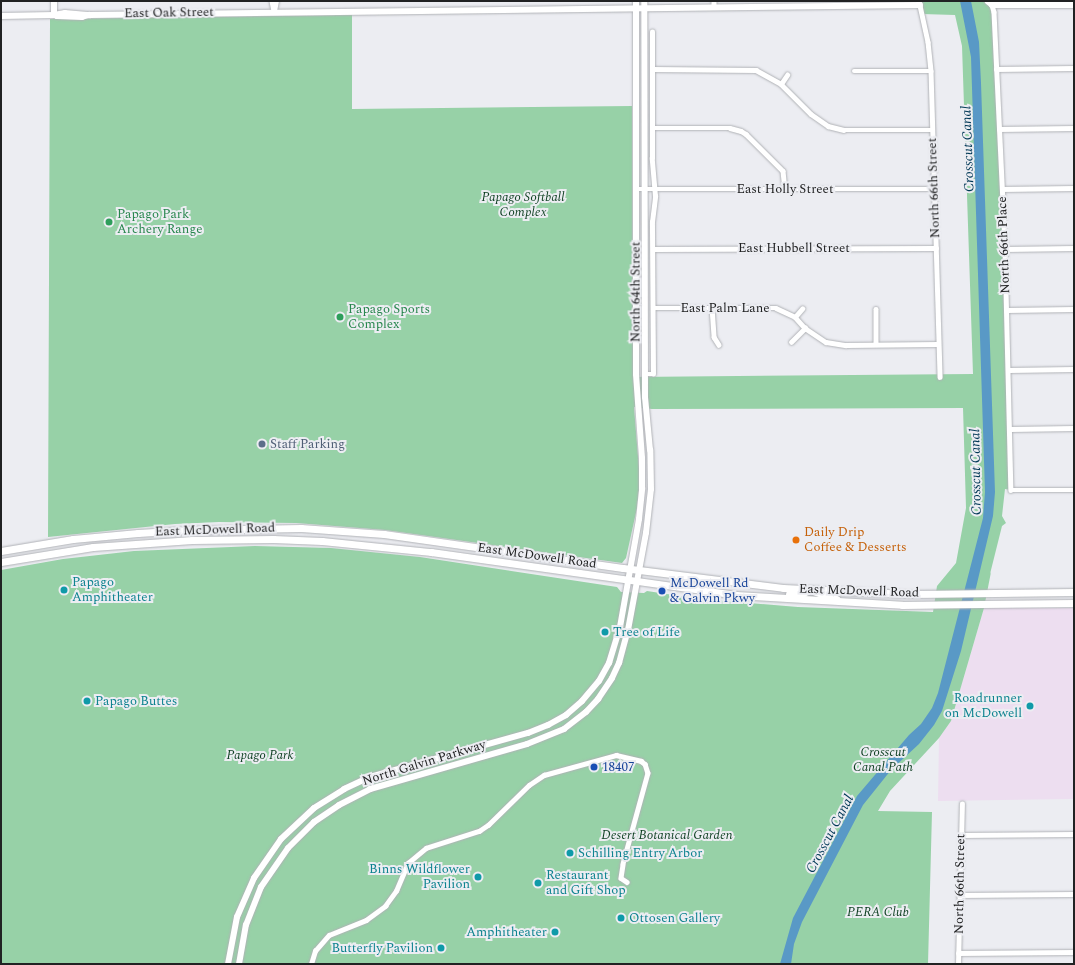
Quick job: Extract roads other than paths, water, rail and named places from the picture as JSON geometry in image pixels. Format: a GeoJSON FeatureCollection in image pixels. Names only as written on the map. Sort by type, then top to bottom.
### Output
{"type":"FeatureCollection","features":[{"type":"Feature","properties":{"kind":"main road","name":"North 64th Street"},"geometry":{"type":"LineString","coordinates":[[628,581],[640,512],[642,458],[636,381],[636,1]]}},
{"type":"Feature","properties":{"kind":"main road","name":"North 64th Street"},"geometry":{"type":"LineString","coordinates":[[637,582],[650,507],[651,457],[645,405],[644,1]]}},
{"type":"Feature","properties":{"kind":"main road"},"geometry":{"type":"LineString","coordinates":[[642,458],[651,457]]}},
{"type":"Feature","properties":{"kind":"main road","name":"East McDowell Road"},"geometry":{"type":"LineString","coordinates":[[1,551],[73,539],[138,532],[301,528],[384,534],[630,569],[722,581],[810,590],[908,594],[1074,592]]}},
{"type":"Feature","properties":{"kind":"main road","name":"East McDowell Road"},"geometry":{"type":"LineString","coordinates":[[1,562],[100,547],[192,540],[273,539],[345,543],[430,552],[628,581],[755,596],[857,603],[1074,603]]}},
{"type":"Feature","properties":{"kind":"main road","name":"North Galvin Parkway"},"geometry":{"type":"LineString","coordinates":[[228,964],[237,918],[254,878],[281,839],[314,808],[351,785],[382,773],[538,730],[566,715],[582,701],[604,673],[613,654],[628,581]]}},
{"type":"Feature","properties":{"kind":"main road","name":"North Galvin Parkway"},"geometry":{"type":"LineString","coordinates":[[239,964],[246,925],[255,900],[266,878],[280,857],[295,840],[330,810],[352,797],[379,785],[536,741],[564,729],[586,712],[604,691],[619,663],[637,582]]}},
{"type":"Feature","properties":{"kind":"main road"},"geometry":{"type":"LineString","coordinates":[[755,596],[779,594],[798,595],[810,590],[827,597],[857,603]]}},
{"type":"Feature","properties":{"kind":"street"},"geometry":{"type":"LineString","coordinates":[[54,1],[54,15]]}},
{"type":"Feature","properties":{"kind":"street"},"geometry":{"type":"LineString","coordinates":[[272,1],[274,11]]}},
{"type":"Feature","properties":{"kind":"street"},"geometry":{"type":"LineString","coordinates":[[274,11],[276,1]]}},
{"type":"Feature","properties":{"kind":"street","name":"East Oak Street"},"geometry":{"type":"LineString","coordinates":[[1,16],[54,15],[71,13],[90,15],[274,11],[644,8],[714,4],[920,3]]}},
{"type":"Feature","properties":{"kind":"street","name":"North 66th Street"},"geometry":{"type":"LineString","coordinates":[[920,3],[928,42],[931,71],[940,376]]}},
{"type":"Feature","properties":{"kind":"street"},"geometry":{"type":"LineString","coordinates":[[990,3],[1074,5]]}},
{"type":"Feature","properties":{"kind":"street","name":"North 66th Place"},"geometry":{"type":"LineString","coordinates":[[990,3],[994,12],[1005,249],[1011,490],[1074,490]]}},
{"type":"Feature","properties":{"kind":"street","name":"North 64th Street"},"geometry":{"type":"LineString","coordinates":[[645,374],[653,374],[653,249],[655,189],[652,158],[652,32]]}},
{"type":"Feature","properties":{"kind":"street"},"geometry":{"type":"LineString","coordinates":[[996,69],[1074,68]]}},
{"type":"Feature","properties":{"kind":"street"},"geometry":{"type":"LineString","coordinates":[[652,70],[756,70],[780,84],[820,122],[834,128],[844,130],[932,130]]}},
{"type":"Feature","properties":{"kind":"street"},"geometry":{"type":"LineString","coordinates":[[854,71],[931,71]]}},
{"type":"Feature","properties":{"kind":"street"},"geometry":{"type":"LineString","coordinates":[[780,84],[787,75]]}},
{"type":"Feature","properties":{"kind":"street"},"geometry":{"type":"LineString","coordinates":[[652,128],[730,128],[741,131],[746,134],[783,171],[785,190]]}},
{"type":"Feature","properties":{"kind":"street"},"geometry":{"type":"LineString","coordinates":[[999,129],[1074,128]]}},
{"type":"Feature","properties":{"kind":"street"},"geometry":{"type":"LineString","coordinates":[[1002,189],[1074,188]]}},
{"type":"Feature","properties":{"kind":"street","name":"East Holly Street"},"geometry":{"type":"LineString","coordinates":[[636,190],[934,189]]}},
{"type":"Feature","properties":{"kind":"street","name":"East Hubbell Street"},"geometry":{"type":"LineString","coordinates":[[653,249],[936,248]]}},
{"type":"Feature","properties":{"kind":"street"},"geometry":{"type":"LineString","coordinates":[[1005,249],[1074,248]]}},
{"type":"Feature","properties":{"kind":"street"},"geometry":{"type":"LineString","coordinates":[[712,307],[714,338],[719,345]]}},
{"type":"Feature","properties":{"kind":"street","name":"East Palm Lane"},"geometry":{"type":"LineString","coordinates":[[653,308],[776,308],[788,312],[796,317],[805,328],[826,342],[836,344],[938,344]]}},
{"type":"Feature","properties":{"kind":"street"},"geometry":{"type":"LineString","coordinates":[[796,317],[802,309]]}},
{"type":"Feature","properties":{"kind":"street"},"geometry":{"type":"LineString","coordinates":[[876,309],[876,344]]}},
{"type":"Feature","properties":{"kind":"street"},"geometry":{"type":"LineString","coordinates":[[1007,310],[1074,309]]}},
{"type":"Feature","properties":{"kind":"street"},"geometry":{"type":"LineString","coordinates":[[791,342],[805,328]]}},
{"type":"Feature","properties":{"kind":"street"},"geometry":{"type":"LineString","coordinates":[[1008,370],[1074,369]]}},
{"type":"Feature","properties":{"kind":"street"},"geometry":{"type":"LineString","coordinates":[[1010,429],[1074,428]]}},
{"type":"Feature","properties":{"kind":"street"},"geometry":{"type":"LineString","coordinates":[[311,964],[315,951],[329,934],[366,920],[385,906],[396,891],[406,866],[418,854],[434,844],[479,831],[500,814],[525,789],[544,776],[616,755],[636,759],[644,764],[648,773],[623,864],[621,878],[627,882]]}},
{"type":"Feature","properties":{"kind":"street","name":"North 66th Street"},"geometry":{"type":"LineString","coordinates":[[958,964],[962,804]]}},
{"type":"Feature","properties":{"kind":"street"},"geometry":{"type":"LineString","coordinates":[[961,835],[1074,834]]}},
{"type":"Feature","properties":{"kind":"street"},"geometry":{"type":"LineString","coordinates":[[960,895],[1074,894]]}},
{"type":"Feature","properties":{"kind":"street"},"geometry":{"type":"LineString","coordinates":[[958,953],[1074,952]]}},
{"type":"Feature","properties":{"kind":"water"},"geometry":{"type":"Polygon","coordinates":[[[960,1],[971,1],[979,42],[995,492],[993,516],[961,651],[942,711],[934,725],[919,744],[891,770],[863,805],[802,922],[794,944],[791,964],[780,964],[793,918],[857,796],[909,735],[921,724],[932,708],[938,693],[983,518],[985,492],[971,57],[960,1]]]}},
{"type":"Feature","properties":{"kind":"place","name":"Papago Park Archery Range"},"geometry":{"type":"Point","coordinates":[109,222]}},
{"type":"Feature","properties":{"kind":"place","name":"Papago Sports Complex"},"geometry":{"type":"Point","coordinates":[340,317]}},
{"type":"Feature","properties":{"kind":"place","name":"Staff Parking"},"geometry":{"type":"Point","coordinates":[262,444]}},
{"type":"Feature","properties":{"kind":"place","name":"Daily Drip Coffee & Desserts"},"geometry":{"type":"Point","coordinates":[796,540]}},
{"type":"Feature","properties":{"kind":"place","name":"Papago Amphitheater"},"geometry":{"type":"Point","coordinates":[64,590]}},
{"type":"Feature","properties":{"kind":"place","name":"McDowell Rd & Galvin Pkwy"},"geometry":{"type":"Point","coordinates":[662,591]}},
{"type":"Feature","properties":{"kind":"place","name":"Tree of Life"},"geometry":{"type":"Point","coordinates":[605,632]}},
{"type":"Feature","properties":{"kind":"place","name":"Papago Buttes"},"geometry":{"type":"Point","coordinates":[87,701]}},
{"type":"Feature","properties":{"kind":"place","name":"Roadrunner on McDowell"},"geometry":{"type":"Point","coordinates":[1030,706]}},
{"type":"Feature","properties":{"kind":"place","name":"18407"},"geometry":{"type":"Point","coordinates":[594,767]}},
{"type":"Feature","properties":{"kind":"place","name":"Schilling Entry Arbor"},"geometry":{"type":"Point","coordinates":[570,853]}},
{"type":"Feature","properties":{"kind":"place","name":"Binns Wildflower Pavilion"},"geometry":{"type":"Point","coordinates":[478,877]}},
{"type":"Feature","properties":{"kind":"place","name":"Restaurant and Gift Shop"},"geometry":{"type":"Point","coordinates":[538,883]}},
{"type":"Feature","properties":{"kind":"place","name":"Ottosen Gallery"},"geometry":{"type":"Point","coordinates":[621,918]}},
{"type":"Feature","properties":{"kind":"place","name":"Amphitheater"},"geometry":{"type":"Point","coordinates":[555,932]}},
{"type":"Feature","properties":{"kind":"place","name":"Butterfly Pavilion"},"geometry":{"type":"Point","coordinates":[441,948]}},
{"type":"Feature","properties":{"kind":"water label","name":"Crosscut Canal"},"geometry":{"type":"Point","coordinates":[968,149]}},
{"type":"Feature","properties":{"kind":"water label","name":"Crosscut Canal"},"geometry":{"type":"Point","coordinates":[976,472]}},
{"type":"Feature","properties":{"kind":"water label","name":"Crosscut Canal"},"geometry":{"type":"Point","coordinates":[830,834]}},
{"type":"Feature","properties":{"kind":"park label","name":"Papago Softball Complex"},"geometry":{"type":"Point","coordinates":[523,206]}},
{"type":"Feature","properties":{"kind":"park label","name":"Papago Park"},"geometry":{"type":"Point","coordinates":[260,755]}},
{"type":"Feature","properties":{"kind":"park label","name":"Crosscut Canal Path"},"geometry":{"type":"Point","coordinates":[883,760]}},
{"type":"Feature","properties":{"kind":"park label","name":"Desert Botanical Garden"},"geometry":{"type":"Point","coordinates":[667,835]}},
{"type":"Feature","properties":{"kind":"park label","name":"PERA Club"},"geometry":{"type":"Point","coordinates":[878,912]}}]}
